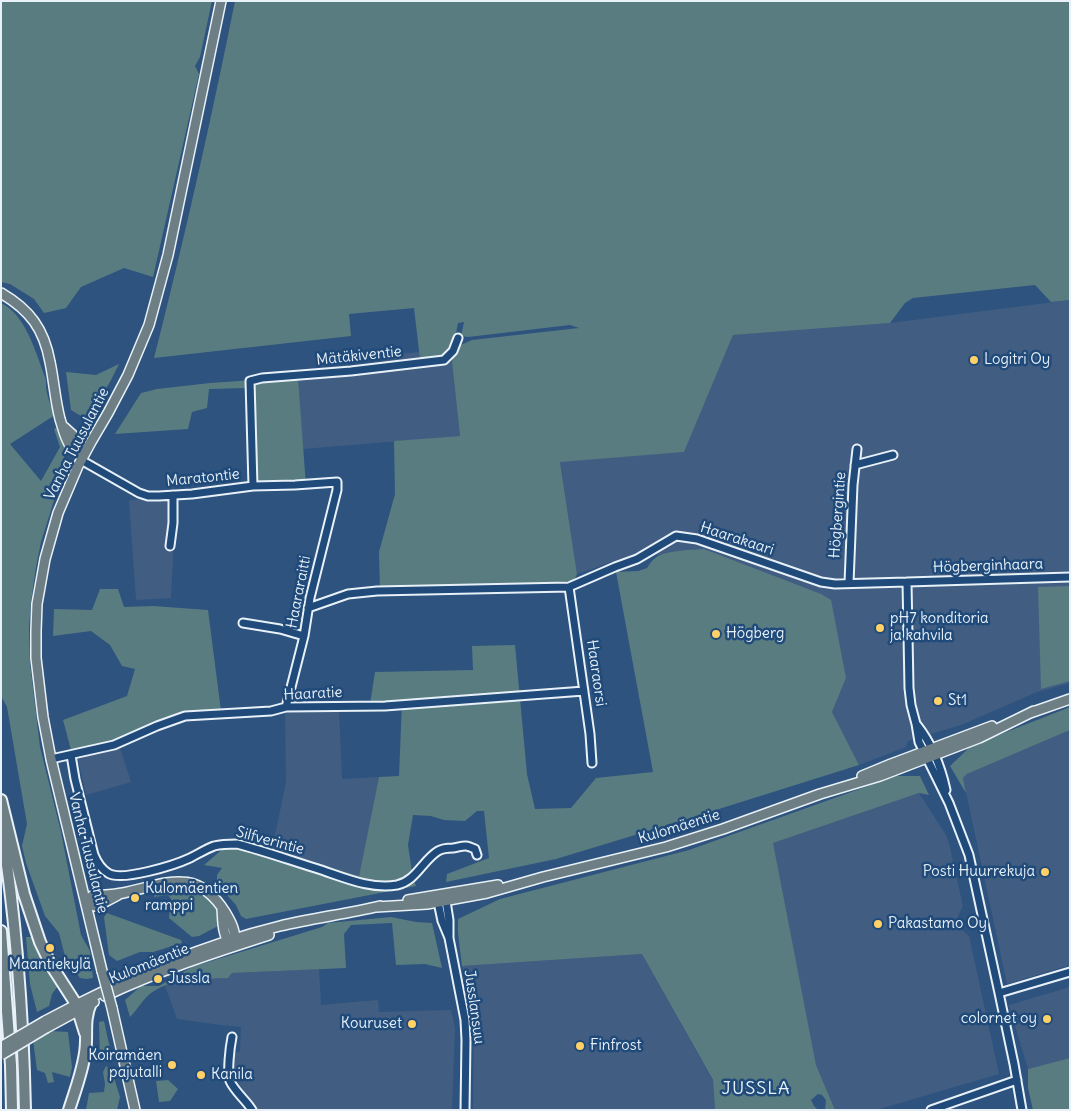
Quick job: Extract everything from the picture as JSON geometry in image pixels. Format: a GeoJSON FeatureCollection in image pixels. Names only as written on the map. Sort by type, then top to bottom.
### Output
{"type":"FeatureCollection","features":[{"type":"Feature","properties":{"kind":"highway"},"geometry":{"type":"LineString","coordinates":[[1,800],[24,894],[40,942],[51,965],[77,1007],[85,1034]]}},
{"type":"Feature","properties":{"kind":"highway"},"geometry":{"type":"LineString","coordinates":[[1,824],[18,963],[25,1110]]}},
{"type":"Feature","properties":{"kind":"highway"},"geometry":{"type":"LineString","coordinates":[[1,931],[12,1110]]}},
{"type":"Feature","properties":{"kind":"highway"},"geometry":{"type":"LineString","coordinates":[[69,1110],[81,1073],[85,1053],[87,1013],[91,1003]]}},
{"type":"Feature","properties":{"kind":"main road","name":"Vanha Tuusulantie"},"geometry":{"type":"LineString","coordinates":[[135,1110],[42,717],[36,658],[38,604],[45,559],[58,513],[70,482],[128,375],[149,325],[168,256],[221,1]]}},
{"type":"Feature","properties":{"kind":"main road"},"geometry":{"type":"LineString","coordinates":[[1,293],[16,302],[33,320],[40,332],[50,362],[55,398],[62,425],[71,447],[83,457]]}},
{"type":"Feature","properties":{"kind":"main road","name":"Kulomäentie"},"geometry":{"type":"LineString","coordinates":[[1,1047],[121,982],[165,963],[279,926],[398,902],[442,899],[543,877],[666,846],[820,794],[880,776],[976,732],[1070,699]]}},
{"type":"Feature","properties":{"kind":"main road"},"geometry":{"type":"LineString","coordinates":[[86,903],[95,906],[120,894],[166,883],[183,882],[197,885],[213,897],[221,907],[232,926],[232,942]]}},
{"type":"Feature","properties":{"kind":"main road","name":"Kulomäentie"},"geometry":{"type":"LineString","coordinates":[[77,1007],[91,1003],[232,942]]}},
{"type":"Feature","properties":{"kind":"main road","name":"Kulomäentie"},"geometry":{"type":"LineString","coordinates":[[1,1055],[45,1024]]}},
{"type":"Feature","properties":{"kind":"street","name":"Mätäkiventie"},"geometry":{"type":"LineString","coordinates":[[253,486],[250,380],[444,360],[453,351],[458,338]]}},
{"type":"Feature","properties":{"kind":"street","name":"Högbergintie"},"geometry":{"type":"LineString","coordinates":[[849,583],[856,449]]}},
{"type":"Feature","properties":{"kind":"street"},"geometry":{"type":"LineString","coordinates":[[855,465],[893,455]]}},
{"type":"Feature","properties":{"kind":"street","name":"Maratontie"},"geometry":{"type":"LineString","coordinates":[[83,457],[139,493],[148,496],[253,486],[337,482]]}},
{"type":"Feature","properties":{"kind":"street","name":"Haararaitti"},"geometry":{"type":"LineString","coordinates":[[286,707],[304,636],[308,608],[337,490],[337,482]]}},
{"type":"Feature","properties":{"kind":"street"},"geometry":{"type":"LineString","coordinates":[[170,546],[173,495]]}},
{"type":"Feature","properties":{"kind":"street","name":"Haarakaari"},"geometry":{"type":"LineString","coordinates":[[308,608],[348,594],[569,587],[637,559],[676,536],[697,539],[821,582],[835,584],[907,582]]}},
{"type":"Feature","properties":{"kind":"street","name":"Högberginhaara"},"geometry":{"type":"LineString","coordinates":[[907,582],[1070,577]]}},
{"type":"Feature","properties":{"kind":"street"},"geometry":{"type":"LineString","coordinates":[[907,582],[911,705],[916,724],[927,739],[929,753],[969,855],[1000,993],[1022,1110]]}},
{"type":"Feature","properties":{"kind":"street","name":"Haaraorsi"},"geometry":{"type":"LineString","coordinates":[[569,587],[590,734],[592,763]]}},
{"type":"Feature","properties":{"kind":"street"},"geometry":{"type":"LineString","coordinates":[[243,623],[280,629],[304,636]]}},
{"type":"Feature","properties":{"kind":"street","name":"Haaratie"},"geometry":{"type":"LineString","coordinates":[[51,759],[114,745],[184,716],[271,710],[286,707],[385,706],[584,691]]}},
{"type":"Feature","properties":{"kind":"street","name":"Silfverintie"},"geometry":{"type":"LineString","coordinates":[[71,755],[94,855],[99,865],[109,874],[121,876],[141,873],[188,859],[214,846],[238,844],[356,881],[379,886],[398,884],[408,880],[429,858],[443,848],[465,845],[475,849],[477,854]]}},
{"type":"Feature","properties":{"kind":"street","name":"Jusslansuu"},"geometry":{"type":"LineString","coordinates":[[442,899],[442,921],[449,938],[466,1031],[465,1110]]}},
{"type":"Feature","properties":{"kind":"street"},"geometry":{"type":"LineString","coordinates":[[1000,993],[1070,972]]}},
{"type":"Feature","properties":{"kind":"street"},"geometry":{"type":"LineString","coordinates":[[232,1037],[230,1079],[252,1110]]}},
{"type":"Feature","properties":{"kind":"street"},"geometry":{"type":"LineString","coordinates":[[931,1110],[1017,1080]]}},
{"type":"Feature","properties":{"kind":"shaded area"},"geometry":{"type":"Polygon","coordinates":[[[1070,300],[1070,683],[1037,692],[961,725],[908,741],[906,747],[859,765],[832,712],[846,678],[704,549],[669,552],[659,555],[643,551],[577,574],[560,461],[684,452],[733,335],[890,323],[1070,300]]]}},
{"type":"Feature","properties":{"kind":"shaded area"},"geometry":{"type":"Polygon","coordinates":[[[419,352],[421,365],[452,362],[460,436],[303,449],[298,377],[355,371],[355,367],[382,364],[387,355],[419,352]]]}},
{"type":"Feature","properties":{"kind":"shaded area"},"geometry":{"type":"Polygon","coordinates":[[[176,497],[171,598],[136,600],[129,500],[176,497]]]}},
{"type":"Feature","properties":{"kind":"shaded area"},"geometry":{"type":"Polygon","coordinates":[[[339,710],[342,779],[379,777],[359,876],[272,850],[286,782],[285,711],[339,710]]]}},
{"type":"Feature","properties":{"kind":"shaded area"},"geometry":{"type":"Polygon","coordinates":[[[1070,730],[1070,965],[1007,984],[963,778],[967,774],[1070,730]]]}},
{"type":"Feature","properties":{"kind":"shaded area"},"geometry":{"type":"Polygon","coordinates":[[[120,748],[131,782],[86,795],[78,759],[120,748]]]}},
{"type":"Feature","properties":{"kind":"shaded area"},"geometry":{"type":"Polygon","coordinates":[[[919,793],[946,835],[949,843],[963,906],[958,916],[961,929],[969,936],[999,1074],[876,1110],[835,1110],[816,1065],[772,843],[919,793]]]}},
{"type":"Feature","properties":{"kind":"shaded area"},"geometry":{"type":"Polygon","coordinates":[[[642,954],[713,1081],[715,1110],[473,1110],[474,1021],[462,966],[642,954]]]}},
{"type":"Feature","properties":{"kind":"shaded area"},"geometry":{"type":"Polygon","coordinates":[[[319,969],[321,1005],[378,1000],[379,1012],[451,1010],[455,1028],[452,1110],[257,1110],[235,1078],[234,1073],[234,1053],[240,1052],[241,1027],[177,1019],[165,986],[186,979],[228,978],[232,973],[319,969]]]}},
{"type":"Feature","properties":{"kind":"shaded area"},"geometry":{"type":"Polygon","coordinates":[[[1070,987],[1070,1058],[1028,1069],[1009,1005],[1070,987]]]}},
{"type":"Feature","properties":{"kind":"green space"},"geometry":{"type":"Polygon","coordinates":[[[1,1],[212,1],[200,57],[195,66],[199,74],[153,277],[124,268],[81,287],[66,308],[44,313],[34,299],[10,284],[1,282],[1,1]]]}},
{"type":"Feature","properties":{"kind":"green space"},"geometry":{"type":"Polygon","coordinates":[[[235,1],[1070,1],[1070,300],[1051,302],[1035,285],[913,298],[905,303],[890,323],[733,335],[684,452],[560,462],[577,574],[574,581],[380,593],[379,552],[395,494],[394,441],[460,436],[452,362],[456,347],[472,340],[579,328],[570,325],[468,337],[461,336],[464,322],[458,323],[454,343],[449,351],[438,358],[420,359],[414,308],[349,314],[351,336],[154,358],[197,180],[235,1]]]}},
{"type":"Feature","properties":{"kind":"green space"},"geometry":{"type":"Polygon","coordinates":[[[1,303],[10,308],[17,316],[30,337],[46,380],[47,394],[55,415],[10,444],[41,481],[60,447],[54,429],[58,427],[68,448],[54,482],[56,494],[41,542],[36,567],[29,628],[30,663],[40,747],[61,832],[81,935],[90,951],[93,978],[86,979],[80,978],[70,964],[67,964],[59,933],[45,916],[26,863],[22,846],[27,824],[7,707],[1,696],[1,303]]]}},
{"type":"Feature","properties":{"kind":"green space"},"geometry":{"type":"Polygon","coordinates":[[[119,364],[110,382],[86,419],[71,410],[66,372],[96,375],[119,364]]]}},
{"type":"Feature","properties":{"kind":"green space"},"geometry":{"type":"Polygon","coordinates":[[[298,377],[306,486],[252,489],[247,388],[209,389],[207,408],[192,412],[188,429],[115,434],[141,393],[157,389],[210,383],[298,377]]]}},
{"type":"Feature","properties":{"kind":"green space"},"geometry":{"type":"Polygon","coordinates":[[[704,549],[821,594],[831,600],[846,678],[832,712],[859,765],[556,859],[446,882],[447,874],[489,858],[484,811],[477,811],[465,821],[413,815],[408,845],[416,886],[246,919],[241,916],[236,905],[217,884],[217,875],[222,868],[204,865],[225,847],[270,858],[272,850],[359,876],[379,777],[399,776],[402,702],[370,704],[375,672],[473,670],[472,646],[515,645],[527,774],[535,809],[571,808],[596,778],[653,772],[616,572],[638,571],[647,568],[656,557],[663,554],[704,549]]]}},
{"type":"Feature","properties":{"kind":"green space"},"geometry":{"type":"Polygon","coordinates":[[[1070,586],[1070,681],[1041,689],[1038,587],[1070,586]]]}},
{"type":"Feature","properties":{"kind":"green space"},"geometry":{"type":"Polygon","coordinates":[[[100,589],[118,589],[124,607],[153,606],[208,610],[221,711],[181,714],[114,742],[71,750],[63,720],[127,696],[135,669],[122,666],[110,645],[91,631],[53,636],[54,609],[92,610],[100,589]]]}},
{"type":"Feature","properties":{"kind":"green space"},"geometry":{"type":"Polygon","coordinates":[[[1070,707],[1070,730],[967,774],[963,778],[966,793],[950,766],[971,746],[1070,707]]]}},
{"type":"Feature","properties":{"kind":"green space"},"geometry":{"type":"Polygon","coordinates":[[[896,776],[920,776],[929,795],[919,793],[773,843],[816,1065],[835,1110],[825,1110],[826,1100],[822,1095],[818,1094],[811,1100],[818,1110],[715,1110],[713,1080],[642,954],[462,966],[458,919],[500,899],[689,850],[896,776]]]}},
{"type":"Feature","properties":{"kind":"green space"},"geometry":{"type":"Polygon","coordinates":[[[180,886],[208,896],[218,911],[220,925],[199,936],[192,937],[169,918],[171,899],[168,895],[154,897],[154,891],[180,886]]]}},
{"type":"Feature","properties":{"kind":"green space"},"geometry":{"type":"Polygon","coordinates":[[[107,913],[181,940],[182,943],[153,952],[140,952],[117,961],[109,955],[104,917],[107,913]]]}},
{"type":"Feature","properties":{"kind":"green space"},"geometry":{"type":"Polygon","coordinates":[[[391,917],[432,923],[442,968],[425,964],[396,965],[392,923],[351,925],[344,934],[346,968],[232,973],[228,978],[179,981],[151,993],[130,1017],[125,1000],[141,986],[159,986],[192,967],[322,927],[328,923],[391,917]]]}},
{"type":"Feature","properties":{"kind":"green space"},"geometry":{"type":"Polygon","coordinates":[[[26,937],[33,937],[46,968],[58,986],[52,994],[49,1006],[37,1012],[30,984],[26,937]]]}},
{"type":"Feature","properties":{"kind":"green space"},"geometry":{"type":"Polygon","coordinates":[[[104,1021],[113,1062],[100,1062],[99,1022],[104,1021]]]}},
{"type":"Feature","properties":{"kind":"green space"},"geometry":{"type":"Polygon","coordinates":[[[51,1031],[68,1032],[72,1067],[70,1077],[52,1072],[54,1082],[48,1083],[45,1073],[37,1070],[33,1040],[51,1031]]]}},
{"type":"Feature","properties":{"kind":"green space"},"geometry":{"type":"Polygon","coordinates":[[[1070,1058],[1070,1110],[1033,1110],[1028,1088],[1028,1069],[1070,1058]]]}},
{"type":"Feature","properties":{"kind":"green space"},"geometry":{"type":"Polygon","coordinates":[[[106,1066],[112,1071],[120,1097],[117,1110],[86,1110],[89,1093],[104,1092],[103,1072],[106,1066]]]}},
{"type":"Feature","properties":{"kind":"green space"},"geometry":{"type":"Polygon","coordinates":[[[168,1080],[178,1089],[170,1101],[159,1102],[156,1081],[168,1080]]]}},
{"type":"Feature","properties":{"kind":"place","name":"Logitri Oy"},"geometry":{"type":"Point","coordinates":[974,360]}},
{"type":"Feature","properties":{"kind":"place","name":"pH7 konditoria ja kahvila"},"geometry":{"type":"Point","coordinates":[880,628]}},
{"type":"Feature","properties":{"kind":"place","name":"Högberg"},"geometry":{"type":"Point","coordinates":[716,634]}},
{"type":"Feature","properties":{"kind":"place","name":"St1"},"geometry":{"type":"Point","coordinates":[938,701]}},
{"type":"Feature","properties":{"kind":"place","name":"Posti Huurrekuja"},"geometry":{"type":"Point","coordinates":[1045,872]}},
{"type":"Feature","properties":{"kind":"place","name":"Kulomäentien ramppi"},"geometry":{"type":"Point","coordinates":[135,898]}},
{"type":"Feature","properties":{"kind":"place","name":"Pakastamo Oy"},"geometry":{"type":"Point","coordinates":[878,924]}},
{"type":"Feature","properties":{"kind":"place","name":"Maantiekylä"},"geometry":{"type":"Point","coordinates":[50,948]}},
{"type":"Feature","properties":{"kind":"place","name":"Jussla"},"geometry":{"type":"Point","coordinates":[158,979]}},
{"type":"Feature","properties":{"kind":"place","name":"colornet oy"},"geometry":{"type":"Point","coordinates":[1047,1019]}},
{"type":"Feature","properties":{"kind":"place","name":"Kouruset"},"geometry":{"type":"Point","coordinates":[412,1024]}},
{"type":"Feature","properties":{"kind":"place","name":"Finfrost"},"geometry":{"type":"Point","coordinates":[580,1046]}},
{"type":"Feature","properties":{"kind":"place","name":"Koiramäen pajutalli"},"geometry":{"type":"Point","coordinates":[172,1065]}},
{"type":"Feature","properties":{"kind":"place","name":"Kanila"},"geometry":{"type":"Point","coordinates":[201,1075]}},
{"type":"Feature","properties":{"kind":"district","name":"JUSSLA"},"geometry":{"type":"Point","coordinates":[756,1089]}}]}
